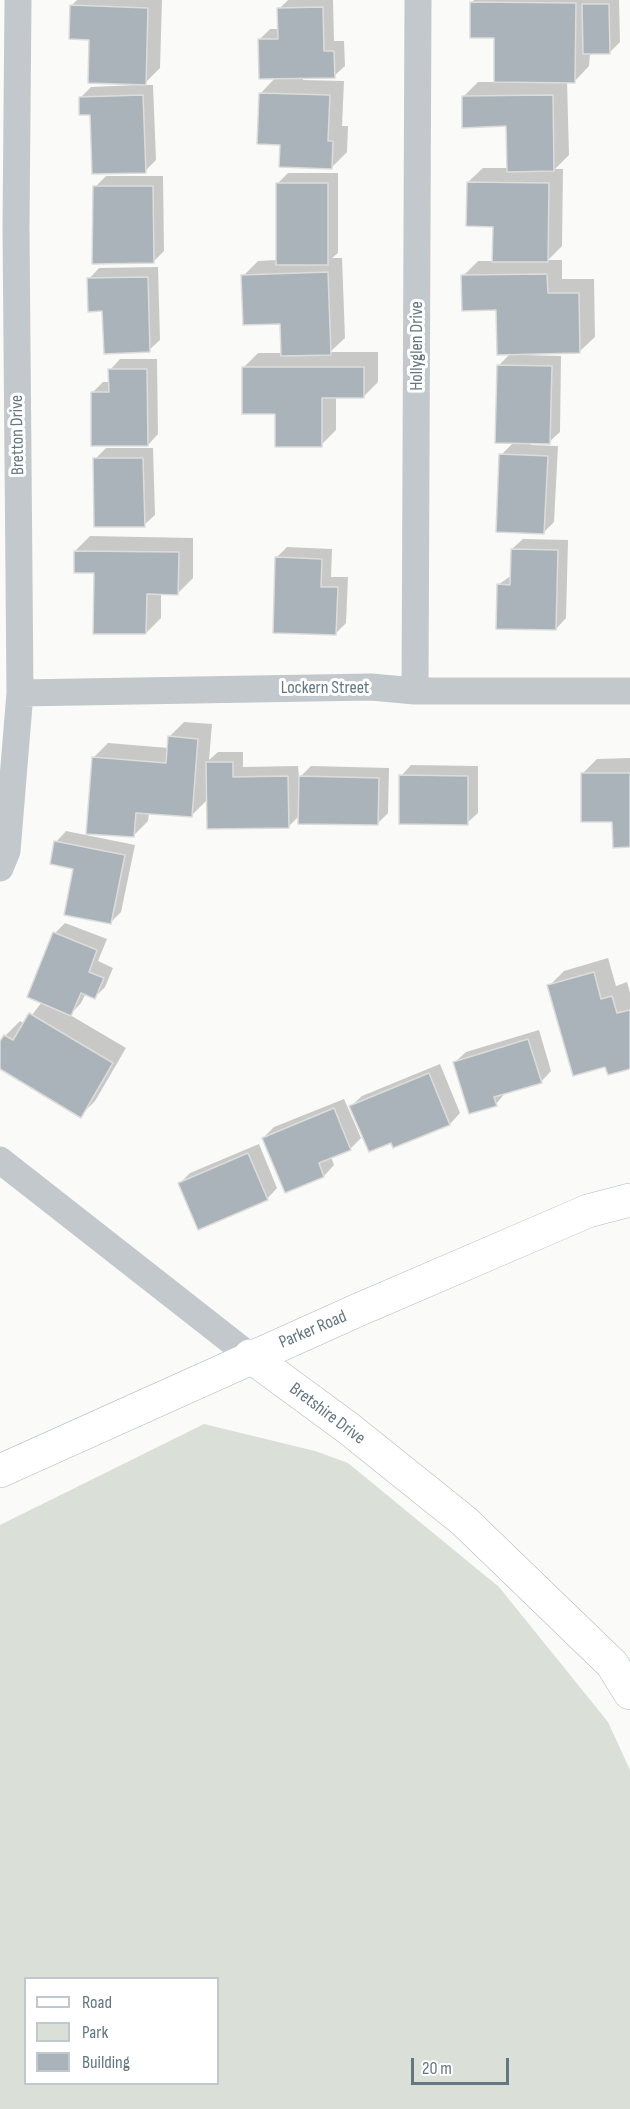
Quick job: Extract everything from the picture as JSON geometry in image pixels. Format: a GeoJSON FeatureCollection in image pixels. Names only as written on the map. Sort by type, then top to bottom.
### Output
{"type":"FeatureCollection","features":[{"type":"Feature","properties":{"kind":"main road","name":"Parker Road"},"geometry":{"type":"LineString","coordinates":[[0,1471],[250,1356],[588,1211],[630,1200]]}},
{"type":"Feature","properties":{"kind":"main road","name":"Bretshire Drive"},"geometry":{"type":"LineString","coordinates":[[250,1356],[348,1428],[464,1521],[612,1664],[630,1694]]}},
{"type":"Feature","properties":{"kind":"street","name":"Bretton Drive"},"geometry":{"type":"LineString","coordinates":[[0,868],[8,851],[20,693],[15,227],[18,0]]}},
{"type":"Feature","properties":{"kind":"street","name":"Hollyglen Drive"},"geometry":{"type":"LineString","coordinates":[[415,691],[418,0]]}},
{"type":"Feature","properties":{"kind":"street","name":"Lockern Street"},"geometry":{"type":"LineString","coordinates":[[20,693],[371,687],[415,691],[630,690]]}},
{"type":"Feature","properties":{"kind":"street","name":"Bretshire Drive"},"geometry":{"type":"LineString","coordinates":[[0,1160],[250,1356]]}},
{"type":"Feature","properties":{"kind":"green space"},"geometry":{"type":"Polygon","coordinates":[[[204,1424],[315,1451],[348,1463],[499,1587],[608,1722],[630,1770],[630,2109],[0,2109],[0,1525],[204,1424]]]}},
{"type":"Feature","properties":{"kind":"building"},"geometry":{"type":"Polygon","coordinates":[[[470,2],[576,3],[575,83],[494,82],[494,38],[470,38],[470,2]]]}},
{"type":"Feature","properties":{"kind":"building"},"geometry":{"type":"Polygon","coordinates":[[[582,4],[609,4],[610,54],[583,54],[582,4]]]}},
{"type":"Feature","properties":{"kind":"building"},"geometry":{"type":"Polygon","coordinates":[[[70,5],[148,8],[146,85],[88,83],[89,40],[69,39],[70,5]]]}},
{"type":"Feature","properties":{"kind":"building"},"geometry":{"type":"Polygon","coordinates":[[[323,7],[324,51],[334,51],[335,78],[259,79],[258,39],[278,39],[277,8],[323,7]]]}},
{"type":"Feature","properties":{"kind":"building"},"geometry":{"type":"Polygon","coordinates":[[[259,93],[330,95],[328,141],[333,141],[332,169],[279,167],[280,145],[257,144],[259,93]]]}},
{"type":"Feature","properties":{"kind":"building"},"geometry":{"type":"Polygon","coordinates":[[[143,95],[146,173],[92,174],[90,115],[79,115],[79,97],[143,95]]]}},
{"type":"Feature","properties":{"kind":"building"},"geometry":{"type":"Polygon","coordinates":[[[553,95],[554,171],[507,172],[506,126],[462,128],[462,96],[553,95]]]}},
{"type":"Feature","properties":{"kind":"building"},"geometry":{"type":"Polygon","coordinates":[[[467,182],[549,183],[548,262],[492,262],[493,227],[466,226],[467,182]]]}},
{"type":"Feature","properties":{"kind":"building"},"geometry":{"type":"Polygon","coordinates":[[[276,183],[328,183],[328,265],[276,265],[276,183]]]}},
{"type":"Feature","properties":{"kind":"building"},"geometry":{"type":"Polygon","coordinates":[[[93,186],[153,186],[154,263],[92,264],[93,186]]]}},
{"type":"Feature","properties":{"kind":"building"},"geometry":{"type":"Polygon","coordinates":[[[328,272],[331,355],[281,356],[280,324],[243,325],[241,275],[328,272]]]}},
{"type":"Feature","properties":{"kind":"building"},"geometry":{"type":"Polygon","coordinates":[[[547,274],[548,293],[579,293],[580,353],[497,355],[496,310],[462,311],[461,275],[547,274]]]}},
{"type":"Feature","properties":{"kind":"building"},"geometry":{"type":"Polygon","coordinates":[[[148,277],[150,352],[104,354],[102,311],[88,312],[87,278],[148,277]]]}},
{"type":"Feature","properties":{"kind":"building"},"geometry":{"type":"Polygon","coordinates":[[[497,365],[552,366],[550,444],[495,443],[497,365]]]}},
{"type":"Feature","properties":{"kind":"building"},"geometry":{"type":"Polygon","coordinates":[[[242,367],[364,367],[364,398],[322,398],[322,447],[275,447],[275,414],[242,414],[242,367]]]}},
{"type":"Feature","properties":{"kind":"building"},"geometry":{"type":"Polygon","coordinates":[[[108,369],[147,369],[148,446],[91,446],[91,392],[109,392],[108,369]]]}},
{"type":"Feature","properties":{"kind":"building"},"geometry":{"type":"Polygon","coordinates":[[[499,454],[548,456],[544,534],[496,532],[499,454]]]}},
{"type":"Feature","properties":{"kind":"building"},"geometry":{"type":"Polygon","coordinates":[[[93,458],[143,458],[145,527],[94,527],[93,458]]]}},
{"type":"Feature","properties":{"kind":"building"},"geometry":{"type":"Polygon","coordinates":[[[511,549],[558,550],[556,630],[496,629],[497,584],[510,585],[511,549]]]}},
{"type":"Feature","properties":{"kind":"building"},"geometry":{"type":"Polygon","coordinates":[[[74,551],[179,552],[178,595],[147,594],[146,634],[93,634],[94,573],[74,573],[74,551]]]}},
{"type":"Feature","properties":{"kind":"building"},"geometry":{"type":"Polygon","coordinates":[[[275,557],[322,559],[321,587],[338,587],[336,635],[273,633],[275,557]]]}},
{"type":"Feature","properties":{"kind":"building"},"geometry":{"type":"Polygon","coordinates":[[[168,736],[198,739],[192,817],[136,813],[134,837],[86,834],[92,757],[166,763],[168,736]]]}},
{"type":"Feature","properties":{"kind":"building"},"geometry":{"type":"Polygon","coordinates":[[[206,762],[233,762],[233,777],[288,776],[289,828],[207,829],[206,762]]]}},
{"type":"Feature","properties":{"kind":"building"},"geometry":{"type":"Polygon","coordinates":[[[581,773],[630,773],[630,847],[613,848],[612,822],[581,822],[581,773]]]}},
{"type":"Feature","properties":{"kind":"building"},"geometry":{"type":"Polygon","coordinates":[[[399,775],[468,776],[468,825],[399,824],[399,775]]]}},
{"type":"Feature","properties":{"kind":"building"},"geometry":{"type":"Polygon","coordinates":[[[299,776],[379,778],[378,825],[298,824],[299,776]]]}},
{"type":"Feature","properties":{"kind":"building"},"geometry":{"type":"Polygon","coordinates":[[[54,841],[125,855],[111,924],[64,915],[73,869],[50,864],[54,841]]]}},
{"type":"Feature","properties":{"kind":"building"},"geometry":{"type":"Polygon","coordinates":[[[53,932],[97,950],[89,972],[104,978],[95,999],[81,993],[71,1016],[27,997],[53,932]]]}},
{"type":"Feature","properties":{"kind":"building"},"geometry":{"type":"Polygon","coordinates":[[[594,972],[601,999],[612,996],[617,1013],[630,1010],[630,1069],[608,1075],[605,1067],[573,1076],[547,985],[594,972]]]}},
{"type":"Feature","properties":{"kind":"building"},"geometry":{"type":"Polygon","coordinates":[[[29,1013],[113,1063],[81,1118],[0,1069],[0,1041],[4,1035],[13,1040],[29,1013]]]}},
{"type":"Feature","properties":{"kind":"building"},"geometry":{"type":"Polygon","coordinates":[[[528,1039],[542,1083],[494,1097],[497,1106],[469,1114],[453,1062],[528,1039]]]}},
{"type":"Feature","properties":{"kind":"building"},"geometry":{"type":"Polygon","coordinates":[[[429,1073],[450,1125],[393,1148],[391,1143],[369,1152],[349,1106],[429,1073]]]}},
{"type":"Feature","properties":{"kind":"building"},"geometry":{"type":"Polygon","coordinates":[[[334,1108],[351,1150],[319,1163],[324,1177],[285,1193],[262,1138],[334,1108]]]}},
{"type":"Feature","properties":{"kind":"building"},"geometry":{"type":"Polygon","coordinates":[[[248,1153],[268,1200],[198,1230],[178,1183],[248,1153]]]}}]}
